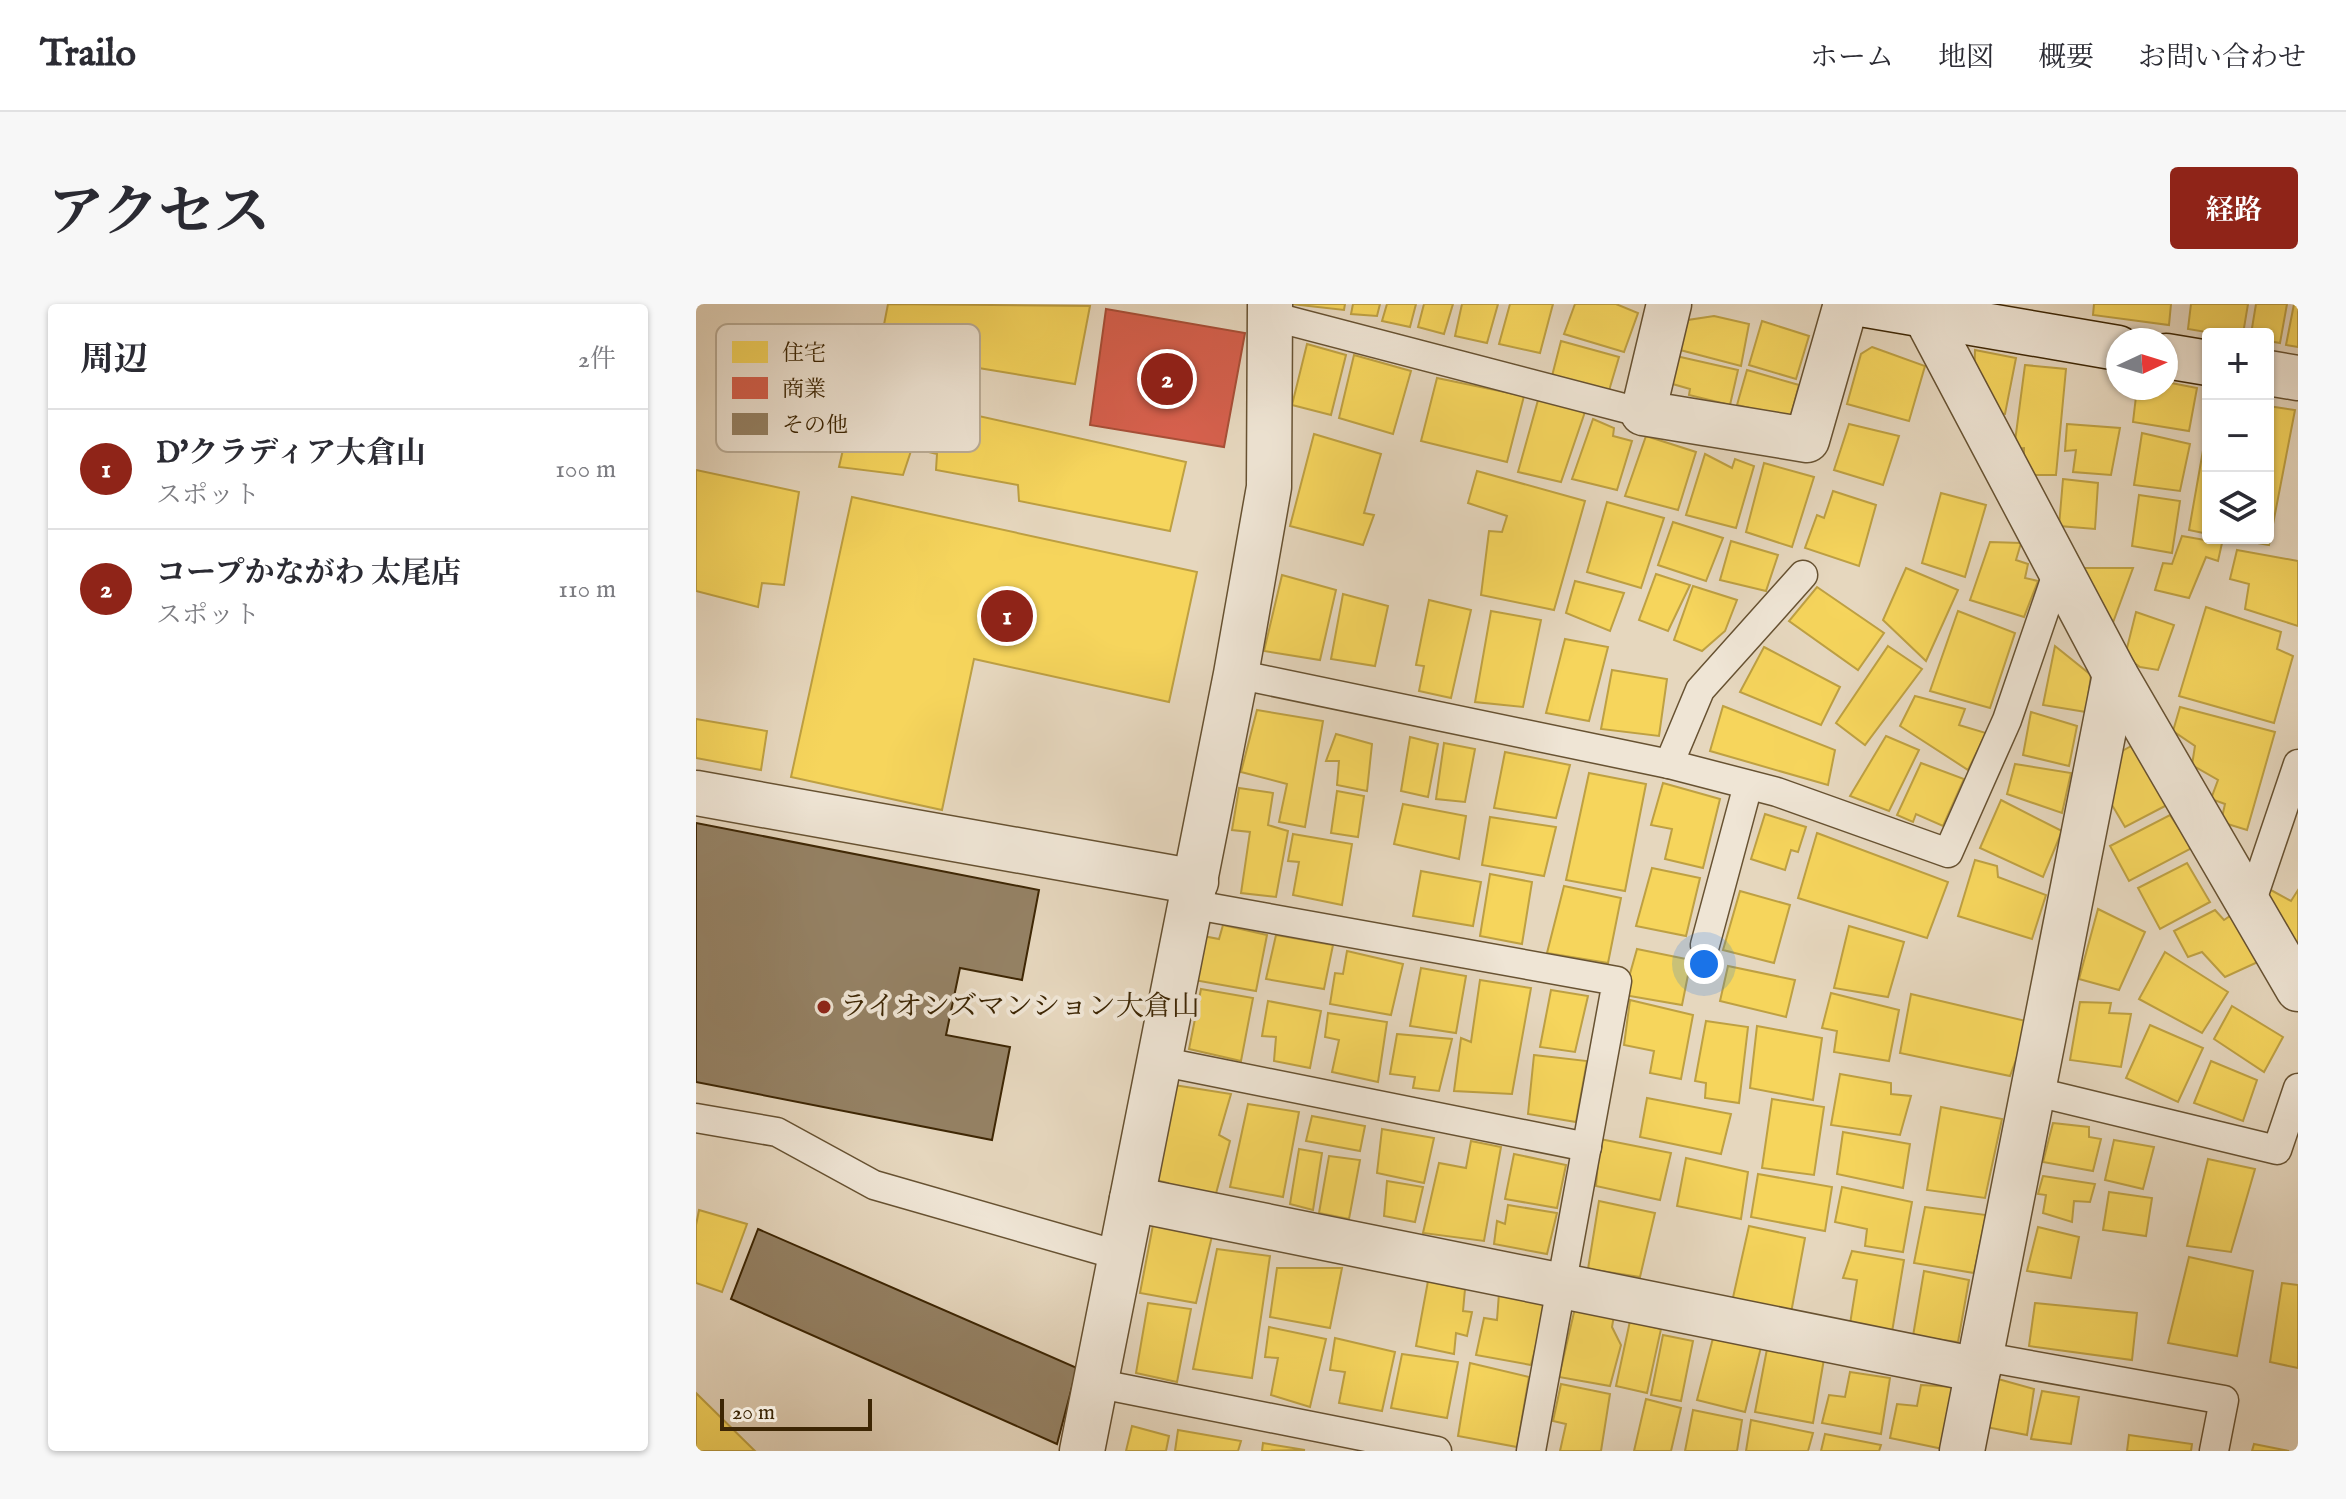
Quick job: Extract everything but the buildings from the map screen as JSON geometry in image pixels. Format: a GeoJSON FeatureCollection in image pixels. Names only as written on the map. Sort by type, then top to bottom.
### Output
{"type":"FeatureCollection","features":[{"type":"Feature","properties":{"kind":"street"},"geometry":{"type":"LineString","coordinates":[[1669,304],[1643,413],[1807,440],[1846,304]]}},
{"type":"Feature","properties":{"kind":"street"},"geometry":{"type":"LineString","coordinates":[[1861,304],[1944,313],[2106,346]]}},
{"type":"Feature","properties":{"kind":"street"},"geometry":{"type":"LineString","coordinates":[[1082,1451],[1236,674],[1269,487],[1271,310]]}},
{"type":"Feature","properties":{"kind":"street"},"geometry":{"type":"LineString","coordinates":[[1944,313],[2059,568],[2115,674],[2298,989]]}},
{"type":"Feature","properties":{"kind":"street"},"geometry":{"type":"LineString","coordinates":[[2178,358],[2202,362]]}},
{"type":"Feature","properties":{"kind":"street"},"geometry":{"type":"LineString","coordinates":[[2274,374],[2298,378]]}},
{"type":"Feature","properties":{"kind":"street"},"geometry":{"type":"LineString","coordinates":[[1962,1451],[2115,674]]}},
{"type":"Feature","properties":{"kind":"street"},"geometry":{"type":"LineString","coordinates":[[696,793],[1193,893]]}},
{"type":"Feature","properties":{"kind":"street"},"geometry":{"type":"LineString","coordinates":[[1132,1199],[1561,1286],[1979,1363]]}},
{"type":"Feature","properties":{"kind":"lane"},"geometry":{"type":"LineString","coordinates":[[1271,310],[1643,413]]}},
{"type":"Feature","properties":{"kind":"lane"},"geometry":{"type":"LineString","coordinates":[[1236,674],[1669,764],[1777,792],[1948,853],[2007,720],[2059,568]]}},
{"type":"Feature","properties":{"kind":"lane"},"geometry":{"type":"LineString","coordinates":[[1669,764],[1700,690],[1803,575]]}},
{"type":"Feature","properties":{"kind":"lane"},"geometry":{"type":"LineString","coordinates":[[2250,906],[2298,764]]}},
{"type":"Feature","properties":{"kind":"lane"},"geometry":{"type":"LineString","coordinates":[[1705,945],[1748,785]]}},
{"type":"Feature","properties":{"kind":"lane"},"geometry":{"type":"LineString","coordinates":[[1193,893],[1617,981],[1531,1451]]}},
{"type":"Feature","properties":{"kind":"lane"},"geometry":{"type":"LineString","coordinates":[[1159,1061],[1587,1147]]}},
{"type":"Feature","properties":{"kind":"lane"},"geometry":{"type":"LineString","coordinates":[[2033,1091],[2277,1150],[2298,1088]]}},
{"type":"Feature","properties":{"kind":"lane"},"geometry":{"type":"LineString","coordinates":[[696,1118],[777,1132],[874,1185],[1121,1256]]}},
{"type":"Feature","properties":{"kind":"lane"},"geometry":{"type":"LineString","coordinates":[[1979,1363],[2224,1400],[2214,1451]]}},
{"type":"Feature","properties":{"kind":"lane"},"geometry":{"type":"LineString","coordinates":[[1095,1383],[1437,1451]]}},
{"type":"Feature","properties":{"kind":"place","name":"コープかながわ 太尾店"},"geometry":{"type":"Point","coordinates":[1167,379]}},
{"type":"Feature","properties":{"kind":"place","name":"D'クラディア大倉山"},"geometry":{"type":"Point","coordinates":[1007,616]}},
{"type":"Feature","properties":{"kind":"place","name":"ライオンズマンション大倉山"},"geometry":{"type":"Point","coordinates":[824,1007]}}]}
